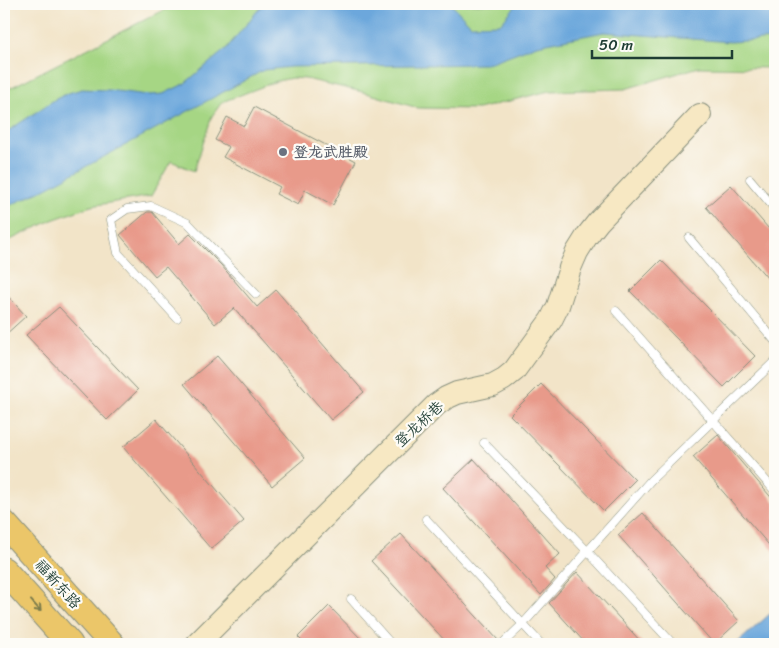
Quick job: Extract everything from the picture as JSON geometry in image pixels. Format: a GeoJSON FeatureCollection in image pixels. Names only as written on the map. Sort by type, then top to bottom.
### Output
{"type":"FeatureCollection","features":[{"type":"Feature","properties":{"kind":"main road","name":"福新东路"},"geometry":{"type":"LineString","coordinates":[[4,523],[112,644]]}},
{"type":"Feature","properties":{"kind":"main road","name":"福新东路"},"geometry":{"type":"LineString","coordinates":[[4,570],[70,644]]}},
{"type":"Feature","properties":{"kind":"street","name":"登龙桥巷"},"geometry":{"type":"LineString","coordinates":[[197,644],[436,405],[446,398],[457,394],[493,385],[514,371],[551,320],[558,306],[570,268],[587,236],[598,222],[700,115]]}},
{"type":"Feature","properties":{"kind":"lane"},"geometry":{"type":"LineString","coordinates":[[750,179],[775,209]]}},
{"type":"Feature","properties":{"kind":"lane"},"geometry":{"type":"LineString","coordinates":[[177,318],[118,253],[111,220],[127,209],[151,206],[188,223],[256,294]]}},
{"type":"Feature","properties":{"kind":"lane"},"geometry":{"type":"LineString","coordinates":[[689,238],[775,341]]}},
{"type":"Feature","properties":{"kind":"lane"},"geometry":{"type":"LineString","coordinates":[[616,311],[775,491]]}},
{"type":"Feature","properties":{"kind":"lane"},"geometry":{"type":"LineString","coordinates":[[502,644],[523,624],[651,480],[775,361]]}},
{"type":"Feature","properties":{"kind":"lane"},"geometry":{"type":"LineString","coordinates":[[484,443],[672,644]]}},
{"type":"Feature","properties":{"kind":"lane"},"geometry":{"type":"LineString","coordinates":[[426,518],[541,644]]}},
{"type":"Feature","properties":{"kind":"lane"},"geometry":{"type":"LineString","coordinates":[[351,599],[391,644]]}},
{"type":"Feature","properties":{"kind":"green space"},"geometry":{"type":"Polygon","coordinates":[[[176,4],[775,4],[775,68],[699,67],[625,89],[549,91],[478,109],[418,108],[363,92],[306,79],[292,78],[277,81],[222,102],[212,116],[194,171],[171,161],[151,196],[91,206],[52,220],[4,243],[4,91],[176,4]]]}},
{"type":"Feature","properties":{"kind":"water"},"geometry":{"type":"Polygon","coordinates":[[[263,4],[451,4],[471,25],[500,24],[517,4],[775,4],[775,39],[730,42],[604,32],[537,45],[486,64],[291,67],[264,70],[41,191],[4,208],[5,133],[54,100],[82,89],[148,95],[163,94],[184,84],[226,49],[263,4]]]}},
{"type":"Feature","properties":{"kind":"water"},"geometry":{"type":"Polygon","coordinates":[[[775,609],[775,644],[736,644],[771,613],[775,609]]]}},
{"type":"Feature","properties":{"kind":"building","name":"登龙武胜殿"},"geometry":{"type":"Polygon","coordinates":[[[254,107],[356,161],[333,205],[305,190],[298,205],[276,194],[280,187],[223,157],[229,147],[215,140],[227,117],[244,126],[254,107]]]}},
{"type":"Feature","properties":{"kind":"building"},"geometry":{"type":"Polygon","coordinates":[[[731,185],[775,236],[775,287],[706,207],[731,185]]]}},
{"type":"Feature","properties":{"kind":"building"},"geometry":{"type":"Polygon","coordinates":[[[147,212],[152,212],[179,244],[190,234],[221,265],[257,307],[276,290],[364,392],[331,420],[234,308],[215,324],[166,267],[155,276],[120,235],[147,212]]]}},
{"type":"Feature","properties":{"kind":"building"},"geometry":{"type":"Polygon","coordinates":[[[661,260],[755,356],[724,387],[630,291],[661,260]]]}},
{"type":"Feature","properties":{"kind":"building"},"geometry":{"type":"Polygon","coordinates":[[[4,292],[26,316],[4,336],[4,292]]]}},
{"type":"Feature","properties":{"kind":"building"},"geometry":{"type":"Polygon","coordinates":[[[59,307],[138,390],[107,420],[26,335],[59,307]]]}},
{"type":"Feature","properties":{"kind":"building"},"geometry":{"type":"Polygon","coordinates":[[[217,356],[305,458],[272,486],[184,384],[217,356]]]}},
{"type":"Feature","properties":{"kind":"building"},"geometry":{"type":"Polygon","coordinates":[[[541,384],[635,480],[604,511],[510,415],[541,384]]]}},
{"type":"Feature","properties":{"kind":"building"},"geometry":{"type":"Polygon","coordinates":[[[156,419],[244,521],[211,549],[123,447],[156,419]]]}},
{"type":"Feature","properties":{"kind":"building"},"geometry":{"type":"Polygon","coordinates":[[[718,435],[775,502],[775,552],[693,457],[718,435]]]}},
{"type":"Feature","properties":{"kind":"building"},"geometry":{"type":"Polygon","coordinates":[[[474,459],[560,554],[545,568],[555,579],[541,595],[443,488],[474,459]]]}},
{"type":"Feature","properties":{"kind":"building"},"geometry":{"type":"Polygon","coordinates":[[[643,513],[739,621],[714,644],[618,535],[643,513]]]}},
{"type":"Feature","properties":{"kind":"building"},"geometry":{"type":"Polygon","coordinates":[[[401,534],[498,640],[496,644],[448,644],[371,561],[401,534]]]}},
{"type":"Feature","properties":{"kind":"building"},"geometry":{"type":"Polygon","coordinates":[[[577,572],[643,644],[586,644],[549,603],[577,572]]]}},
{"type":"Feature","properties":{"kind":"building"},"geometry":{"type":"Polygon","coordinates":[[[329,606],[366,644],[305,644],[298,637],[329,606]]]}},
{"type":"Feature","properties":{"kind":"place","name":"登龙武胜殿"},"geometry":{"type":"Point","coordinates":[283,152]}}]}
